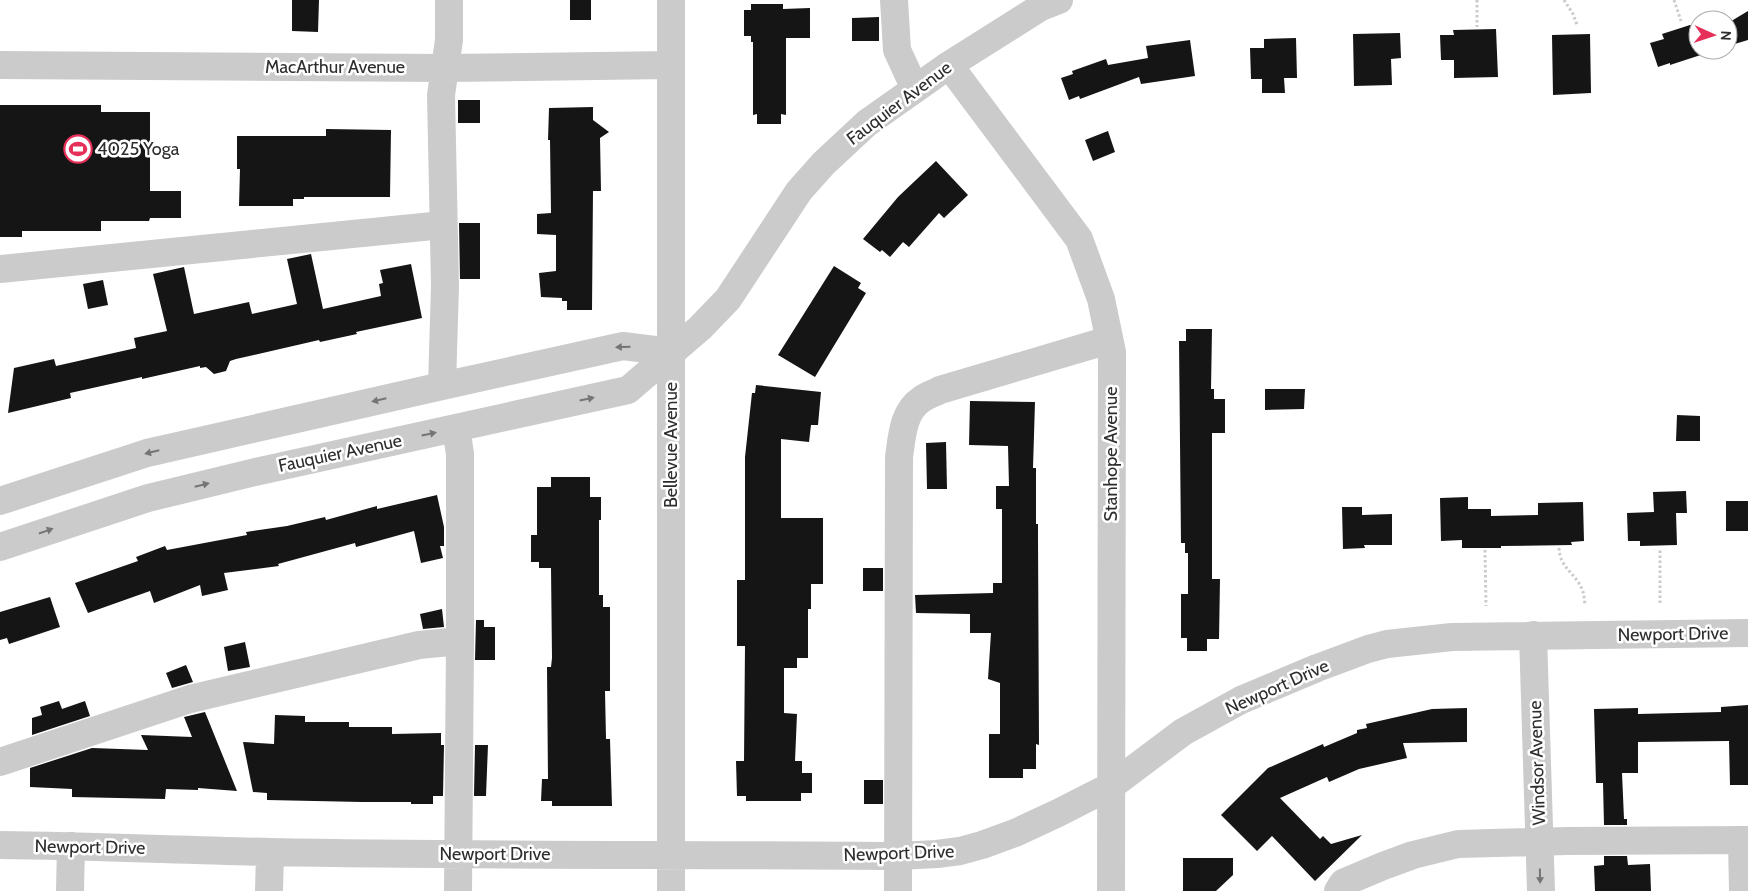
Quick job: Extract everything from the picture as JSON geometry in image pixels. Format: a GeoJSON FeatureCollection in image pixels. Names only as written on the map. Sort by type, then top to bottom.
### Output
{"type":"FeatureCollection","features":[{"type":"Feature","properties":{"kind":"street"},"geometry":{"type":"LineString","coordinates":[[442,386],[444,286],[441,95],[449,40],[449,0]]}},
{"type":"Feature","properties":{"kind":"street","name":"Bellevue Avenue"},"geometry":{"type":"LineString","coordinates":[[671,0],[671,891]]}},
{"type":"Feature","properties":{"kind":"street"},"geometry":{"type":"LineString","coordinates":[[894,0],[897,50],[914,89]]}},
{"type":"Feature","properties":{"kind":"street","name":"Fauquier Avenue"},"geometry":{"type":"LineString","coordinates":[[0,547],[148,498],[251,473],[628,390],[700,328],[728,298],[799,191],[824,163],[867,122],[949,65],[1040,7],[1059,0]]}},
{"type":"Feature","properties":{"kind":"street","name":"MacArthur Avenue"},"geometry":{"type":"LineString","coordinates":[[0,65],[445,68],[670,65]]}},
{"type":"Feature","properties":{"kind":"street","name":"Stanhope Avenue"},"geometry":{"type":"LineString","coordinates":[[949,65],[1079,239],[1101,299],[1112,352],[1112,891]]}},
{"type":"Feature","properties":{"kind":"street"},"geometry":{"type":"LineString","coordinates":[[0,269],[443,225]]}},
{"type":"Feature","properties":{"kind":"street"},"geometry":{"type":"LineString","coordinates":[[898,891],[899,457],[903,430],[909,412],[922,399],[940,390],[1109,340]]}},
{"type":"Feature","properties":{"kind":"street"},"geometry":{"type":"LineString","coordinates":[[0,501],[147,453],[442,386],[623,346],[671,352]]}},
{"type":"Feature","properties":{"kind":"street"},"geometry":{"type":"LineString","coordinates":[[456,428],[460,454],[458,891]]}},
{"type":"Feature","properties":{"kind":"street","name":"Newport Drive"},"geometry":{"type":"LineString","coordinates":[[0,845],[270,852],[458,854],[898,856],[937,854],[982,845],[1058,813],[1111,786],[1183,732],[1240,700],[1368,649],[1387,644],[1433,638],[1748,633]]}},
{"type":"Feature","properties":{"kind":"street","name":"Windsor Avenue"},"geometry":{"type":"LineString","coordinates":[[1533,635],[1541,891]]}},
{"type":"Feature","properties":{"kind":"street"},"geometry":{"type":"LineString","coordinates":[[0,762],[190,699],[419,645],[460,641]]}},
{"type":"Feature","properties":{"kind":"street"},"geometry":{"type":"LineString","coordinates":[[1338,891],[1343,883],[1413,855],[1440,847],[1467,843],[1745,840],[1743,891]]}},
{"type":"Feature","properties":{"kind":"street"},"geometry":{"type":"LineString","coordinates":[[70,891],[71,846]]}},
{"type":"Feature","properties":{"kind":"street"},"geometry":{"type":"LineString","coordinates":[[269,891],[270,852]]}},
{"type":"Feature","properties":{"kind":"path"},"geometry":{"type":"LineString","coordinates":[[1477,0],[1477,27]]}},
{"type":"Feature","properties":{"kind":"path"},"geometry":{"type":"LineString","coordinates":[[1564,0],[1573,14],[1577,25]]}},
{"type":"Feature","properties":{"kind":"path"},"geometry":{"type":"LineString","coordinates":[[1674,0],[1681,21]]}},
{"type":"Feature","properties":{"kind":"path"},"geometry":{"type":"LineString","coordinates":[[1559,548],[1562,562],[1581,586],[1584,604]]}},
{"type":"Feature","properties":{"kind":"path"},"geometry":{"type":"LineString","coordinates":[[1660,548],[1660,602]]}},
{"type":"Feature","properties":{"kind":"path"},"geometry":{"type":"LineString","coordinates":[[1485,550],[1486,606]]}},
{"type":"Feature","properties":{"kind":"building"},"geometry":{"type":"Polygon","coordinates":[[[292,0],[319,0],[318,32],[292,31],[292,0]]]}},
{"type":"Feature","properties":{"kind":"building"},"geometry":{"type":"Polygon","coordinates":[[[570,0],[591,0],[591,20],[570,20],[570,0]]]}},
{"type":"Feature","properties":{"kind":"building"},"geometry":{"type":"Polygon","coordinates":[[[751,4],[783,4],[783,9],[810,8],[810,38],[786,38],[786,115],[781,114],[781,124],[757,124],[757,114],[753,115],[753,42],[751,42],[751,36],[744,36],[744,10],[751,10],[751,4]]]}},
{"type":"Feature","properties":{"kind":"building"},"geometry":{"type":"Polygon","coordinates":[[[1748,11],[1748,40],[1738,43],[1738,17],[1748,11]]]}},
{"type":"Feature","properties":{"kind":"building"},"geometry":{"type":"Polygon","coordinates":[[[879,17],[879,41],[852,41],[852,18],[879,17]]]}},
{"type":"Feature","properties":{"kind":"building"},"geometry":{"type":"Polygon","coordinates":[[[1688,26],[1688,59],[1658,67],[1650,43],[1664,39],[1662,34],[1688,26]]]}},
{"type":"Feature","properties":{"kind":"building"},"geometry":{"type":"Polygon","coordinates":[[[1496,29],[1498,77],[1454,78],[1454,60],[1441,60],[1440,35],[1454,35],[1453,30],[1496,29]]]}},
{"type":"Feature","properties":{"kind":"building"},"geometry":{"type":"Polygon","coordinates":[[[1400,33],[1401,58],[1391,59],[1392,85],[1354,86],[1353,34],[1400,33]]]}},
{"type":"Feature","properties":{"kind":"building"},"geometry":{"type":"Polygon","coordinates":[[[1590,34],[1591,93],[1553,95],[1552,35],[1590,34]]]}},
{"type":"Feature","properties":{"kind":"building"},"geometry":{"type":"Polygon","coordinates":[[[1296,38],[1297,78],[1284,78],[1285,93],[1262,93],[1262,79],[1251,79],[1250,48],[1264,48],[1264,39],[1296,38]]]}},
{"type":"Feature","properties":{"kind":"building"},"geometry":{"type":"Polygon","coordinates":[[[1190,40],[1195,76],[1141,84],[1139,77],[1080,99],[1079,96],[1069,100],[1061,78],[1073,74],[1072,71],[1106,59],[1108,65],[1148,58],[1146,46],[1190,40]]]}},
{"type":"Feature","properties":{"kind":"building"},"geometry":{"type":"Polygon","coordinates":[[[458,100],[480,100],[480,123],[458,123],[458,100]]]}},
{"type":"Feature","properties":{"kind":"building"},"geometry":{"type":"Polygon","coordinates":[[[0,105],[101,105],[101,112],[150,112],[150,191],[181,191],[181,218],[150,218],[149,221],[101,221],[101,231],[22,231],[22,237],[0,237],[0,105]]]}},
{"type":"Feature","properties":{"kind":"building"},"geometry":{"type":"Polygon","coordinates":[[[593,107],[593,120],[609,132],[600,138],[601,191],[593,191],[592,310],[567,310],[567,301],[562,301],[562,298],[541,297],[539,273],[556,271],[556,235],[537,234],[537,214],[551,213],[550,140],[548,140],[549,108],[593,107]]]}},
{"type":"Feature","properties":{"kind":"building"},"geometry":{"type":"Polygon","coordinates":[[[326,129],[391,130],[390,197],[304,197],[304,199],[293,199],[293,206],[239,206],[240,169],[237,169],[237,136],[326,136],[326,129]]]}},
{"type":"Feature","properties":{"kind":"building"},"geometry":{"type":"Polygon","coordinates":[[[1108,131],[1115,152],[1093,161],[1085,140],[1108,131]]]}},
{"type":"Feature","properties":{"kind":"building"},"geometry":{"type":"Polygon","coordinates":[[[936,161],[968,195],[944,218],[939,213],[909,247],[903,242],[890,257],[882,250],[880,252],[863,239],[898,197],[936,161]]]}},
{"type":"Feature","properties":{"kind":"building"},"geometry":{"type":"Polygon","coordinates":[[[459,223],[480,223],[480,279],[460,279],[459,223]]]}},
{"type":"Feature","properties":{"kind":"building"},"geometry":{"type":"Polygon","coordinates":[[[311,254],[323,309],[381,296],[379,284],[383,283],[380,270],[411,264],[422,318],[356,332],[357,334],[320,342],[319,340],[236,359],[230,361],[226,371],[214,374],[206,367],[200,368],[200,366],[70,393],[71,398],[8,413],[14,368],[54,359],[56,366],[136,348],[134,338],[167,331],[153,274],[184,267],[194,314],[249,302],[252,314],[297,304],[287,259],[311,254]]]}},
{"type":"Feature","properties":{"kind":"building"},"geometry":{"type":"Polygon","coordinates":[[[834,266],[861,283],[858,288],[866,293],[815,377],[778,355],[834,266]]]}},
{"type":"Feature","properties":{"kind":"building"},"geometry":{"type":"Polygon","coordinates":[[[103,280],[108,305],[88,309],[83,284],[103,280]]]}},
{"type":"Feature","properties":{"kind":"building"},"geometry":{"type":"Polygon","coordinates":[[[1186,329],[1212,329],[1211,389],[1214,389],[1214,399],[1225,399],[1225,433],[1212,433],[1212,579],[1220,579],[1219,639],[1207,639],[1207,651],[1187,651],[1187,638],[1181,638],[1181,594],[1188,594],[1188,553],[1185,553],[1185,543],[1181,543],[1179,341],[1186,341],[1186,329]]]}},
{"type":"Feature","properties":{"kind":"building"},"geometry":{"type":"Polygon","coordinates":[[[756,385],[821,392],[818,425],[811,425],[809,442],[781,439],[781,518],[823,518],[823,584],[811,584],[811,609],[808,609],[808,658],[797,658],[797,668],[784,668],[784,713],[797,714],[795,761],[802,761],[802,773],[812,773],[812,793],[801,793],[801,801],[746,801],[746,796],[737,796],[736,761],[744,761],[745,646],[737,646],[737,580],[745,580],[745,457],[752,393],[755,393],[756,385]]]}},
{"type":"Feature","properties":{"kind":"building"},"geometry":{"type":"Polygon","coordinates":[[[1265,389],[1305,389],[1304,409],[1265,410],[1265,389]]]}},
{"type":"Feature","properties":{"kind":"building"},"geometry":{"type":"Polygon","coordinates":[[[970,401],[1035,402],[1033,468],[1036,468],[1036,524],[1038,524],[1039,745],[1036,744],[1036,769],[1023,769],[1023,778],[989,778],[989,734],[1000,734],[1000,683],[988,679],[991,633],[970,633],[970,614],[916,613],[915,595],[993,593],[993,583],[1002,583],[1002,509],[996,509],[996,486],[1009,486],[1008,446],[969,445],[970,401]]]}},
{"type":"Feature","properties":{"kind":"building"},"geometry":{"type":"Polygon","coordinates":[[[1677,415],[1700,416],[1700,441],[1676,441],[1677,415]]]}},
{"type":"Feature","properties":{"kind":"building"},"geometry":{"type":"Polygon","coordinates":[[[946,442],[947,489],[927,489],[926,443],[946,442]]]}},
{"type":"Feature","properties":{"kind":"building"},"geometry":{"type":"Polygon","coordinates":[[[551,477],[590,477],[590,497],[601,497],[601,520],[599,520],[599,595],[603,595],[603,607],[610,607],[610,691],[605,691],[606,739],[610,739],[612,806],[552,806],[552,801],[541,801],[542,779],[548,779],[547,667],[551,667],[552,658],[551,568],[539,568],[539,562],[531,562],[531,535],[537,535],[537,487],[551,487],[551,477]]]}},
{"type":"Feature","properties":{"kind":"building"},"geometry":{"type":"Polygon","coordinates":[[[1686,491],[1687,513],[1676,513],[1677,545],[1640,546],[1640,541],[1628,541],[1627,513],[1654,512],[1653,492],[1686,491]]]}},
{"type":"Feature","properties":{"kind":"building"},"geometry":{"type":"Polygon","coordinates":[[[437,495],[444,527],[444,546],[440,546],[443,558],[421,563],[414,531],[356,547],[355,543],[278,564],[279,566],[224,573],[228,590],[202,596],[200,585],[154,603],[150,591],[88,613],[75,583],[138,561],[136,557],[165,546],[167,550],[247,535],[246,532],[287,526],[325,517],[326,520],[377,506],[377,509],[437,495]]]}},
{"type":"Feature","properties":{"kind":"building"},"geometry":{"type":"Polygon","coordinates":[[[1468,497],[1468,509],[1491,509],[1491,516],[1538,515],[1538,503],[1583,502],[1584,541],[1571,542],[1572,545],[1462,548],[1462,540],[1441,541],[1440,498],[1468,497]]]}},
{"type":"Feature","properties":{"kind":"building"},"geometry":{"type":"Polygon","coordinates":[[[1726,501],[1748,501],[1748,531],[1726,531],[1726,501]]]}},
{"type":"Feature","properties":{"kind":"building"},"geometry":{"type":"Polygon","coordinates":[[[1342,507],[1362,507],[1362,515],[1392,514],[1392,545],[1364,545],[1365,548],[1343,549],[1342,507]]]}},
{"type":"Feature","properties":{"kind":"building"},"geometry":{"type":"Polygon","coordinates":[[[863,568],[883,568],[883,591],[863,591],[863,568]]]}},
{"type":"Feature","properties":{"kind":"building"},"geometry":{"type":"Polygon","coordinates":[[[50,597],[60,627],[9,644],[7,638],[0,640],[0,612],[50,597]]]}},
{"type":"Feature","properties":{"kind":"building"},"geometry":{"type":"Polygon","coordinates":[[[442,609],[444,627],[423,629],[420,614],[442,609]]]}},
{"type":"Feature","properties":{"kind":"building"},"geometry":{"type":"Polygon","coordinates":[[[476,620],[484,620],[484,627],[495,627],[495,660],[475,660],[476,620]]]}},
{"type":"Feature","properties":{"kind":"building"},"geometry":{"type":"Polygon","coordinates":[[[245,642],[250,667],[228,671],[224,647],[245,642]]]}},
{"type":"Feature","properties":{"kind":"building"},"geometry":{"type":"Polygon","coordinates":[[[186,665],[193,682],[172,688],[166,673],[186,665]]]}},
{"type":"Feature","properties":{"kind":"building"},"geometry":{"type":"Polygon","coordinates":[[[59,701],[62,709],[85,701],[90,716],[32,735],[32,718],[42,715],[40,707],[59,701]]]}},
{"type":"Feature","properties":{"kind":"building"},"geometry":{"type":"Polygon","coordinates":[[[1748,705],[1748,785],[1730,785],[1729,741],[1638,742],[1638,773],[1622,773],[1624,819],[1627,819],[1627,825],[1604,825],[1603,783],[1596,783],[1594,709],[1638,708],[1638,714],[1721,712],[1721,707],[1748,705]]]}},
{"type":"Feature","properties":{"kind":"building"},"geometry":{"type":"Polygon","coordinates":[[[1467,708],[1467,742],[1403,743],[1407,758],[1359,769],[1329,782],[1327,777],[1280,798],[1320,839],[1323,836],[1331,844],[1362,835],[1315,881],[1272,836],[1257,851],[1221,815],[1268,768],[1323,744],[1324,747],[1357,733],[1357,730],[1367,728],[1366,724],[1432,709],[1467,708]]]}},
{"type":"Feature","properties":{"kind":"building"},"geometry":{"type":"Polygon","coordinates":[[[205,712],[237,791],[198,788],[198,790],[166,789],[165,799],[72,797],[72,789],[30,787],[30,768],[92,748],[148,750],[141,735],[192,737],[184,717],[205,712]]]}},
{"type":"Feature","properties":{"kind":"building"},"geometry":{"type":"Polygon","coordinates":[[[275,715],[305,716],[305,722],[349,722],[349,727],[392,727],[392,734],[441,733],[441,745],[444,745],[443,796],[433,796],[433,804],[267,800],[267,793],[253,792],[243,742],[274,744],[275,715]]]}},
{"type":"Feature","properties":{"kind":"building"},"geometry":{"type":"Polygon","coordinates":[[[475,745],[488,745],[486,796],[474,796],[475,745]]]}},
{"type":"Feature","properties":{"kind":"building"},"geometry":{"type":"Polygon","coordinates":[[[864,780],[883,780],[883,804],[864,804],[864,780]]]}},
{"type":"Feature","properties":{"kind":"building"},"geometry":{"type":"Polygon","coordinates":[[[1604,856],[1627,856],[1628,865],[1650,864],[1651,891],[1595,891],[1594,866],[1604,865],[1604,856]]]}},
{"type":"Feature","properties":{"kind":"building"},"geometry":{"type":"Polygon","coordinates":[[[1183,858],[1233,858],[1233,875],[1216,891],[1183,891],[1183,858]]]}},
{"type":"Feature","properties":{"kind":"place","name":"4025 Yoga"},"geometry":{"type":"Point","coordinates":[78,149]}}]}
